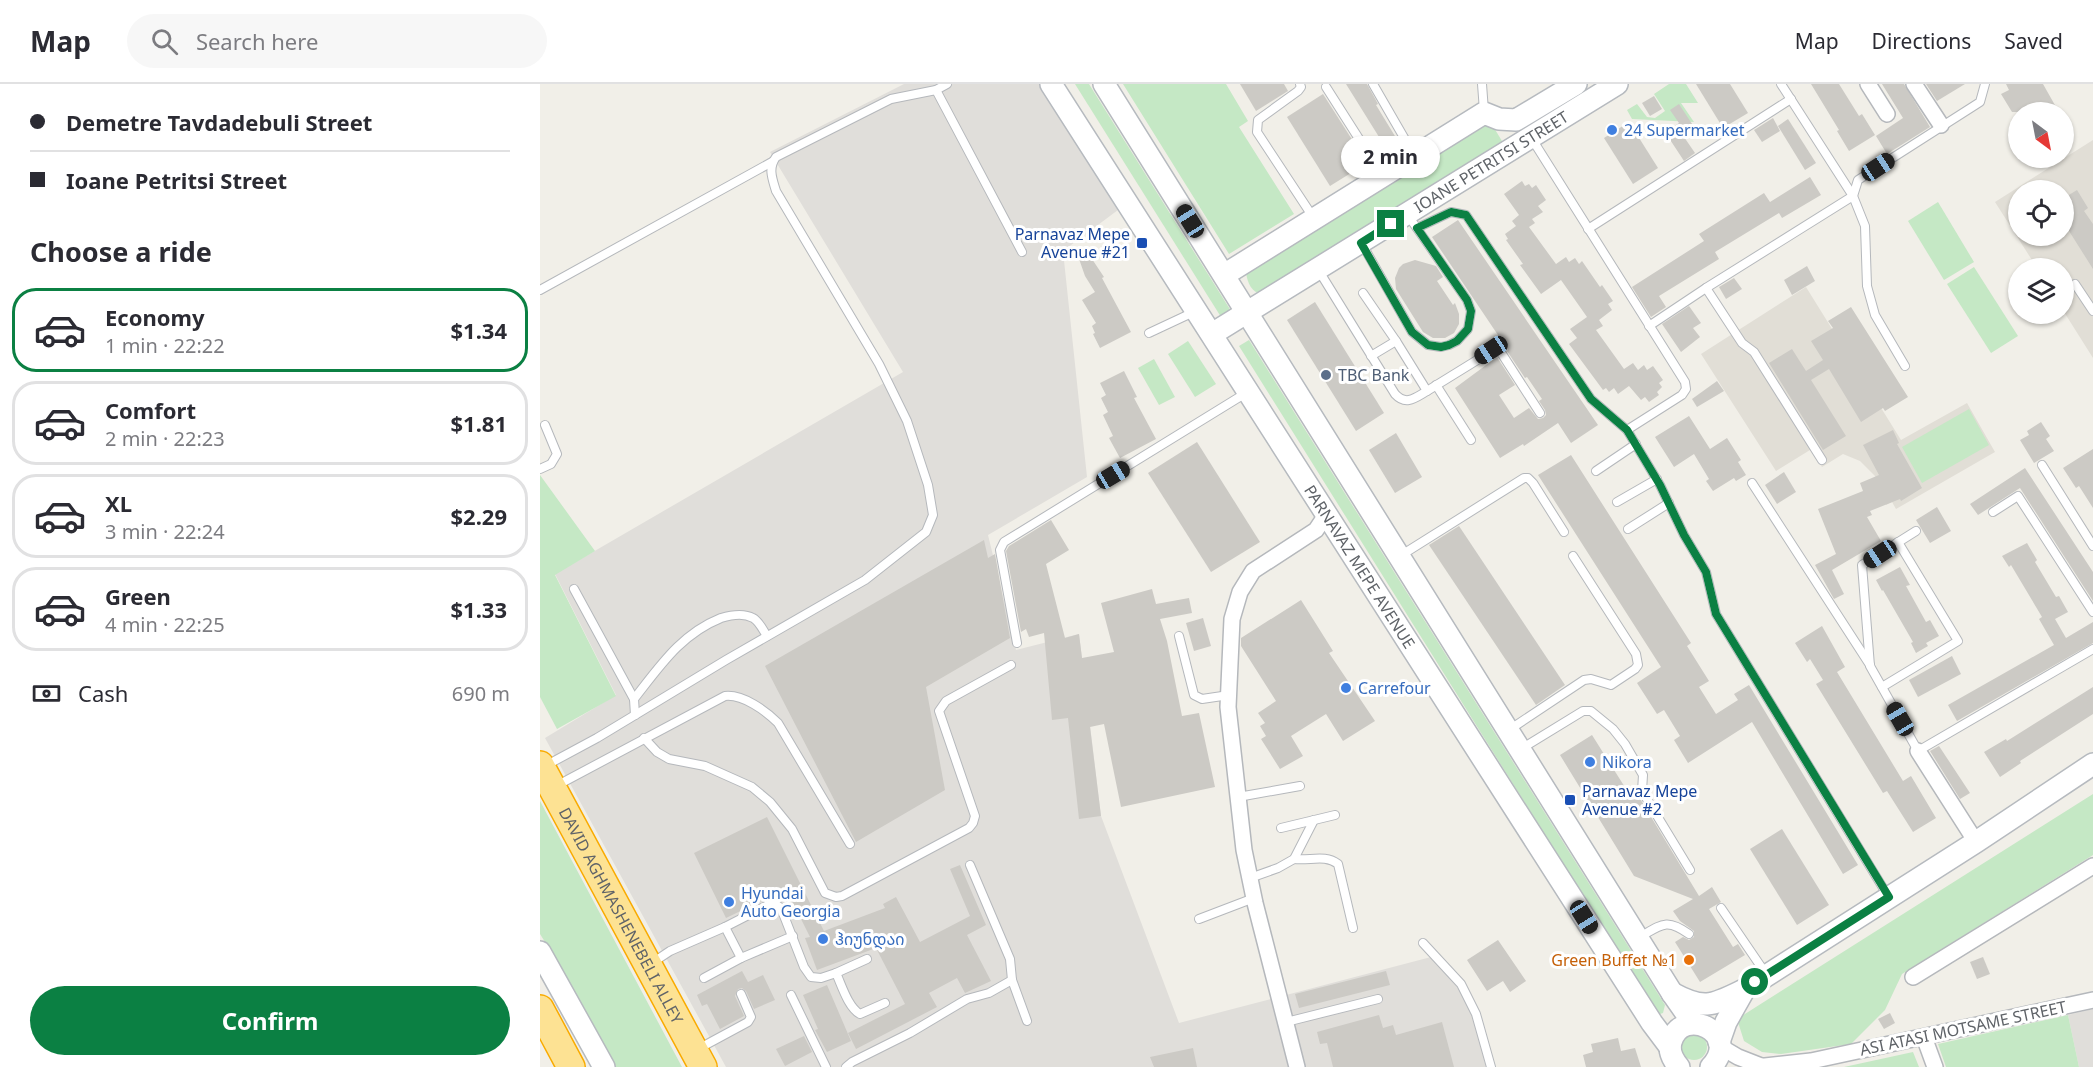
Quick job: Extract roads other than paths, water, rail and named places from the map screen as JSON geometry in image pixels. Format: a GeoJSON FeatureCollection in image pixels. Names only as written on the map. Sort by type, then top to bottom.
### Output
{"type":"FeatureCollection","features":[{"type":"Feature","properties":{"kind":"highway","name":"DAVID AGHMASHENEBELI ALLEY"},"geometry":{"type":"LineString","coordinates":[[545,774],[698,1059]]}},
{"type":"Feature","properties":{"kind":"highway"},"geometry":{"type":"LineString","coordinates":[[540,1009],[571,1067]]}},
{"type":"Feature","properties":{"kind":"main road","name":"PARNAVAZ MEPE AVENUE"},"geometry":{"type":"LineString","coordinates":[[1051,84],[1652,1023],[1673,1060]]}},
{"type":"Feature","properties":{"kind":"main road"},"geometry":{"type":"LineString","coordinates":[[1104,84],[1672,993],[1696,1023]]}},
{"type":"Feature","properties":{"kind":"main road","name":"IOANE PETRITSI STREET"},"geometry":{"type":"LineString","coordinates":[[1224,275],[1415,156],[1492,116],[1516,120],[1576,84]]}},
{"type":"Feature","properties":{"kind":"main road","name":"IOANE PETRITSI STREET"},"geometry":{"type":"LineString","coordinates":[[1212,334],[1361,243],[1412,221],[1507,152],[1617,84]]}},
{"type":"Feature","properties":{"kind":"main road"},"geometry":{"type":"LineString","coordinates":[[1492,116],[1510,135],[1507,152]]}},
{"type":"Feature","properties":{"kind":"main road"},"geometry":{"type":"LineString","coordinates":[[1696,1023],[1715,1004],[1744,990],[1976,842],[2093,764]]}},
{"type":"Feature","properties":{"kind":"main road"},"geometry":{"type":"LineString","coordinates":[[540,952],[604,1067]]}},
{"type":"Feature","properties":{"kind":"main road"},"geometry":{"type":"LineString","coordinates":[[1711,1067],[1716,1061],[1726,1022],[1744,990]]}},
{"type":"Feature","properties":{"kind":"main road"},"geometry":{"type":"LineString","coordinates":[[1672,993],[1696,1004],[1715,1004]]}},
{"type":"Feature","properties":{"kind":"main road"},"geometry":{"type":"LineString","coordinates":[[1673,1060],[1675,1034],[1686,1025],[1696,1023],[1708,1027],[1715,1033],[1720,1045]]}},
{"type":"Feature","properties":{"kind":"street"},"geometry":{"type":"LineString","coordinates":[[1868,84],[1887,114]]}},
{"type":"Feature","properties":{"kind":"street"},"geometry":{"type":"LineString","coordinates":[[1914,84],[1941,126]]}},
{"type":"Feature","properties":{"kind":"street"},"geometry":{"type":"LineString","coordinates":[[1297,1067],[1244,850],[1228,707],[1232,619],[1240,592],[1253,571],[1316,530],[1326,515]]}},
{"type":"Feature","properties":{"kind":"street"},"geometry":{"type":"LineString","coordinates":[[1918,751],[1976,842]]}},
{"type":"Feature","properties":{"kind":"street"},"geometry":{"type":"LineString","coordinates":[[1913,977],[2093,866]]}},
{"type":"Feature","properties":{"kind":"street","name":"ASI ATASI MOTSAME STREET"},"geometry":{"type":"LineString","coordinates":[[1759,1066],[1811,1061],[2093,1000]]}},
{"type":"Feature","properties":{"kind":"street"},"geometry":{"type":"LineString","coordinates":[[1924,1037],[1935,1067]]}},
{"type":"Feature","properties":{"kind":"street"},"geometry":{"type":"LineString","coordinates":[[1720,1045],[1738,1057],[1759,1066]]}},
{"type":"Feature","properties":{"kind":"lane"},"geometry":{"type":"LineString","coordinates":[[540,290],[772,162],[776,157],[891,99],[936,90],[947,84]]}},
{"type":"Feature","properties":{"kind":"lane"},"geometry":{"type":"LineString","coordinates":[[1300,84],[1299,91],[1258,120],[1257,132],[1314,218]]}},
{"type":"Feature","properties":{"kind":"lane"},"geometry":{"type":"LineString","coordinates":[[1373,84],[1415,156]]}},
{"type":"Feature","properties":{"kind":"lane"},"geometry":{"type":"LineString","coordinates":[[1482,84],[1492,116]]}},
{"type":"Feature","properties":{"kind":"lane"},"geometry":{"type":"LineString","coordinates":[[1781,84],[1853,196],[1865,226],[1867,286],[1875,315],[1905,366]]}},
{"type":"Feature","properties":{"kind":"lane"},"geometry":{"type":"LineString","coordinates":[[1649,326],[1853,196],[1858,180],[1980,102],[1985,84]]}},
{"type":"Feature","properties":{"kind":"lane"},"geometry":{"type":"LineString","coordinates":[[1326,87],[1383,176]]}},
{"type":"Feature","properties":{"kind":"lane"},"geometry":{"type":"LineString","coordinates":[[936,90],[1022,252]]}},
{"type":"Feature","properties":{"kind":"lane"},"geometry":{"type":"LineString","coordinates":[[1588,229],[1791,99]]}},
{"type":"Feature","properties":{"kind":"lane"},"geometry":{"type":"LineString","coordinates":[[1531,138],[1685,382],[1686,388],[1682,394],[1627,430]]}},
{"type":"Feature","properties":{"kind":"lane"},"geometry":{"type":"LineString","coordinates":[[545,774],[635,715],[865,580],[926,532],[933,515],[928,485],[907,421],[879,364],[776,191],[771,173],[772,162]]}},
{"type":"Feature","properties":{"kind":"lane"},"geometry":{"type":"LineString","coordinates":[[1361,243],[1412,332],[1428,345],[1441,347],[1449,345],[1457,341],[1468,329],[1471,311],[1467,300],[1412,221],[1451,212],[1466,215],[1591,399],[1627,430],[1636,444],[1657,478],[1684,535],[1706,572],[1716,614],[1889,897]]}},
{"type":"Feature","properties":{"kind":"lane"},"geometry":{"type":"LineString","coordinates":[[1318,269],[1399,399],[1409,401],[1495,349],[1502,354],[1540,413]]}},
{"type":"Feature","properties":{"kind":"lane"},"geometry":{"type":"LineString","coordinates":[[2075,284],[2093,311]]}},
{"type":"Feature","properties":{"kind":"lane"},"geometry":{"type":"LineString","coordinates":[[1706,288],[1742,343],[1754,352],[1822,460]]}},
{"type":"Feature","properties":{"kind":"lane"},"geometry":{"type":"LineString","coordinates":[[1364,293],[1427,391]]}},
{"type":"Feature","properties":{"kind":"lane"},"geometry":{"type":"LineString","coordinates":[[1149,333],[1197,311]]}},
{"type":"Feature","properties":{"kind":"lane"},"geometry":{"type":"LineString","coordinates":[[1371,356],[1396,341]]}},
{"type":"Feature","properties":{"kind":"lane"},"geometry":{"type":"LineString","coordinates":[[1436,385],[1470,440]]}},
{"type":"Feature","properties":{"kind":"lane"},"geometry":{"type":"LineString","coordinates":[[1017,643],[1000,550],[1004,542],[1248,392]]}},
{"type":"Feature","properties":{"kind":"lane"},"geometry":{"type":"LineString","coordinates":[[540,469],[551,464],[557,454],[545,425]]}},
{"type":"Feature","properties":{"kind":"lane"},"geometry":{"type":"LineString","coordinates":[[1596,471],[1636,444]]}},
{"type":"Feature","properties":{"kind":"lane"},"geometry":{"type":"LineString","coordinates":[[2042,465],[2093,546]]}},
{"type":"Feature","properties":{"kind":"lane"},"geometry":{"type":"LineString","coordinates":[[1399,557],[1524,478],[1528,478],[1533,483],[1564,532]]}},
{"type":"Feature","properties":{"kind":"lane"},"geometry":{"type":"LineString","coordinates":[[1617,502],[1657,478]]}},
{"type":"Feature","properties":{"kind":"lane"},"geometry":{"type":"LineString","coordinates":[[1752,483],[1870,666],[1918,751],[2093,649]]}},
{"type":"Feature","properties":{"kind":"lane"},"geometry":{"type":"LineString","coordinates":[[1992,512],[2018,496],[2093,612]]}},
{"type":"Feature","properties":{"kind":"lane"},"geometry":{"type":"LineString","coordinates":[[1628,529],[1669,503]]}},
{"type":"Feature","properties":{"kind":"lane"},"geometry":{"type":"LineString","coordinates":[[1870,666],[1862,565],[1916,531]]}},
{"type":"Feature","properties":{"kind":"lane"},"geometry":{"type":"LineString","coordinates":[[1882,687],[1958,641],[1898,542]]}},
{"type":"Feature","properties":{"kind":"lane"},"geometry":{"type":"LineString","coordinates":[[1508,731],[1584,680],[1591,679],[1611,685],[1635,669],[1638,664],[1636,654],[1573,556]]}},
{"type":"Feature","properties":{"kind":"lane"},"geometry":{"type":"LineString","coordinates":[[574,589],[634,699],[635,715]]}},
{"type":"Feature","properties":{"kind":"lane"},"geometry":{"type":"LineString","coordinates":[[634,699],[661,663],[702,626],[727,616],[742,615],[755,618],[767,636]]}},
{"type":"Feature","properties":{"kind":"lane"},"geometry":{"type":"LineString","coordinates":[[1179,636],[1194,695],[1202,699],[1229,695]]}},
{"type":"Feature","properties":{"kind":"lane"},"geometry":{"type":"LineString","coordinates":[[644,738],[657,752],[669,759],[705,766],[752,787],[770,802],[792,830],[825,893],[836,897],[842,896],[969,828],[974,823],[975,816],[939,711],[946,701],[1011,665]]}},
{"type":"Feature","properties":{"kind":"lane"},"geometry":{"type":"LineString","coordinates":[[545,774],[644,738],[731,695],[771,715],[778,723],[850,844]]}},
{"type":"Feature","properties":{"kind":"lane"},"geometry":{"type":"LineString","coordinates":[[1520,750],[1583,711],[1591,711],[1613,729],[1625,744],[1643,775],[1642,791],[1690,870]]}},
{"type":"Feature","properties":{"kind":"lane"},"geometry":{"type":"LineString","coordinates":[[1238,797],[1300,786]]}},
{"type":"Feature","properties":{"kind":"lane"},"geometry":{"type":"LineString","coordinates":[[1281,828],[1335,814]]}},
{"type":"Feature","properties":{"kind":"lane"},"geometry":{"type":"LineString","coordinates":[[1250,878],[1288,864],[1294,859],[1314,820]]}},
{"type":"Feature","properties":{"kind":"lane"},"geometry":{"type":"LineString","coordinates":[[1294,859],[1325,858],[1332,859],[1338,864],[1353,928]]}},
{"type":"Feature","properties":{"kind":"lane"},"geometry":{"type":"LineString","coordinates":[[970,865],[1010,959],[1012,980],[1027,1021]]}},
{"type":"Feature","properties":{"kind":"lane"},"geometry":{"type":"LineString","coordinates":[[1198,919],[1254,898]]}},
{"type":"Feature","properties":{"kind":"lane"},"geometry":{"type":"LineString","coordinates":[[648,966],[670,951],[774,903],[781,908],[804,967],[811,977],[821,978],[836,973],[867,958]]}},
{"type":"Feature","properties":{"kind":"lane"},"geometry":{"type":"LineString","coordinates":[[1721,908],[1767,975]]}},
{"type":"Feature","properties":{"kind":"lane"},"geometry":{"type":"LineString","coordinates":[[1638,939],[1662,924],[1668,923],[1675,924],[1689,934]]}},
{"type":"Feature","properties":{"kind":"lane"},"geometry":{"type":"LineString","coordinates":[[725,927],[741,958]]}},
{"type":"Feature","properties":{"kind":"lane"},"geometry":{"type":"LineString","coordinates":[[704,978],[741,958],[793,936]]}},
{"type":"Feature","properties":{"kind":"lane"},"geometry":{"type":"LineString","coordinates":[[1423,943],[1461,984],[1476,1014],[1491,1067]]}},
{"type":"Feature","properties":{"kind":"lane"},"geometry":{"type":"LineString","coordinates":[[836,973],[852,1006],[858,1013],[885,1003]]}},
{"type":"Feature","properties":{"kind":"lane"},"geometry":{"type":"LineString","coordinates":[[846,1067],[910,1034],[967,999],[989,993],[1012,980]]}},
{"type":"Feature","properties":{"kind":"lane"},"geometry":{"type":"LineString","coordinates":[[698,1059],[748,1022],[751,1017],[741,994]]}},
{"type":"Feature","properties":{"kind":"lane"},"geometry":{"type":"LineString","coordinates":[[791,995],[826,1067]]}},
{"type":"Feature","properties":{"kind":"lane"},"geometry":{"type":"LineString","coordinates":[[1286,1022],[1378,999]]}},
{"type":"Feature","properties":{"kind":"place","name":"24 Supermarket"},"geometry":{"type":"Point","coordinates":[1612,130]}},
{"type":"Feature","properties":{"kind":"place","name":"Parnavaz Mepe Avenue #21"},"geometry":{"type":"Point","coordinates":[1142,243]}},
{"type":"Feature","properties":{"kind":"place","name":"TBC Bank"},"geometry":{"type":"Point","coordinates":[1326,375]}},
{"type":"Feature","properties":{"kind":"place","name":"Carrefour"},"geometry":{"type":"Point","coordinates":[1346,688]}},
{"type":"Feature","properties":{"kind":"place","name":"Nikora"},"geometry":{"type":"Point","coordinates":[1590,762]}},
{"type":"Feature","properties":{"kind":"place","name":"Parnavaz Mepe Avenue #2"},"geometry":{"type":"Point","coordinates":[1570,800]}},
{"type":"Feature","properties":{"kind":"place","name":"Hyundai Auto Georgia"},"geometry":{"type":"Point","coordinates":[729,902]}},
{"type":"Feature","properties":{"kind":"place","name":"ჰიუნდაი"},"geometry":{"type":"Point","coordinates":[823,939]}},
{"type":"Feature","properties":{"kind":"place","name":"Green Buffet №1"},"geometry":{"type":"Point","coordinates":[1689,960]}}]}
